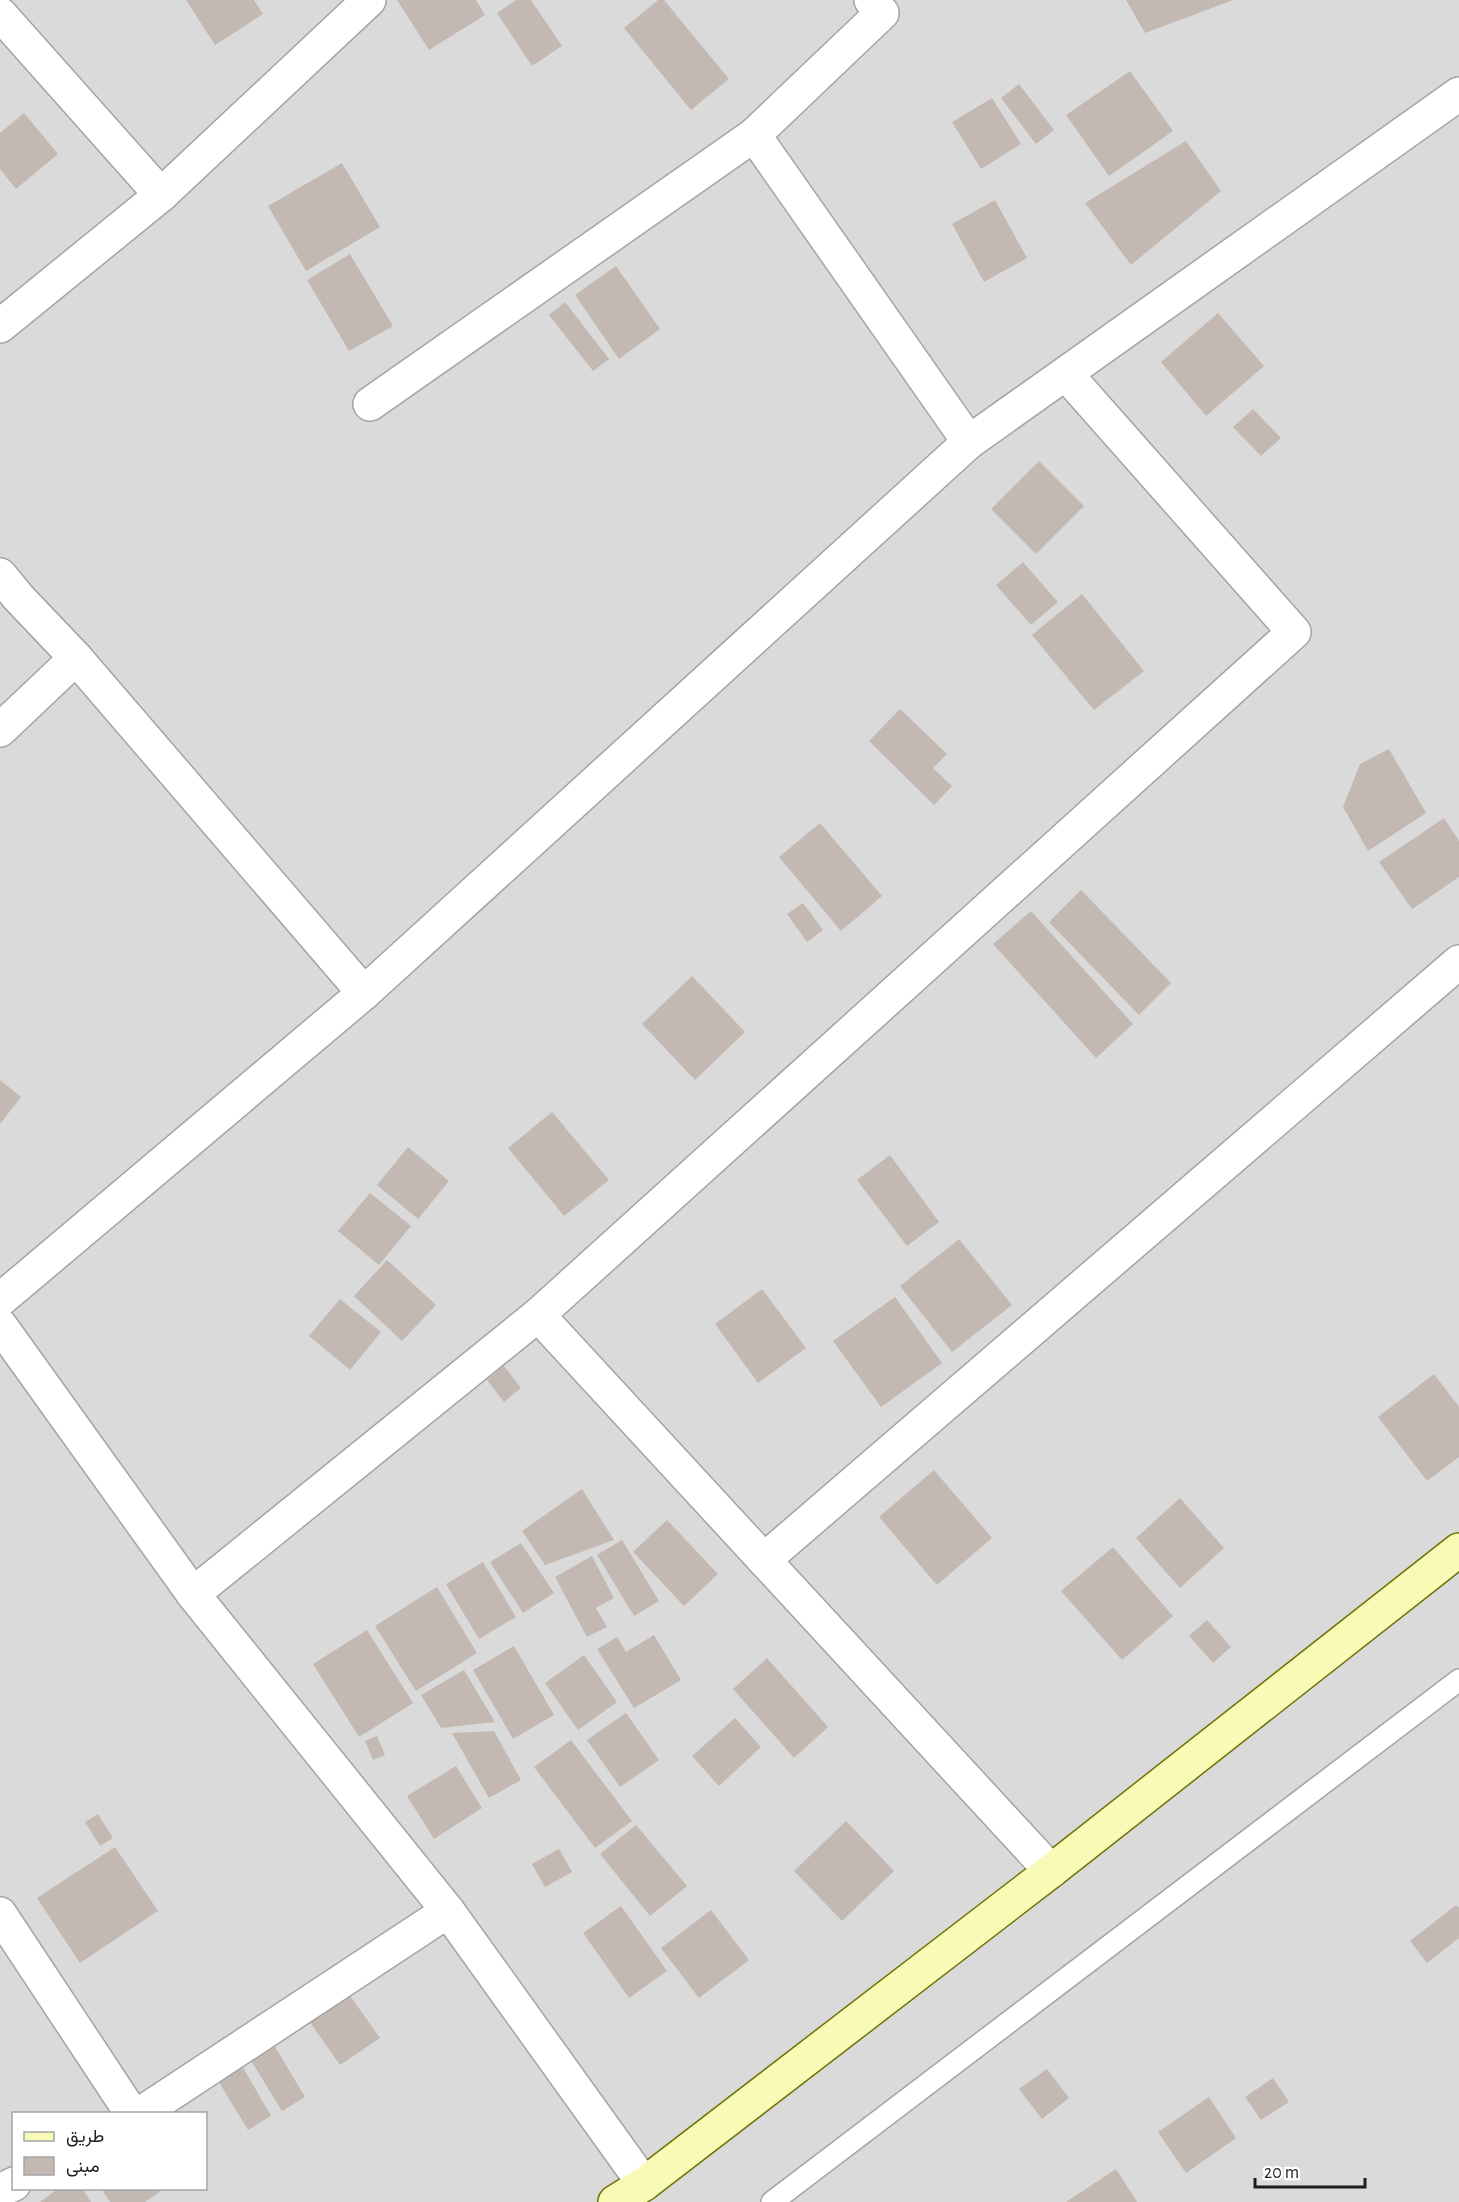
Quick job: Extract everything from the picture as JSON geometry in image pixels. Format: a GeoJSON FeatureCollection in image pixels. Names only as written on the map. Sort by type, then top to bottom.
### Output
{"type":"FeatureCollection","features":[{"type":"Feature","properties":{"kind":"street"},"geometry":{"type":"LineString","coordinates":[[0,326],[161,195],[369,0]]}},
{"type":"Feature","properties":{"kind":"street"},"geometry":{"type":"LineString","coordinates":[[370,404],[754,135],[882,13],[872,0]]}},
{"type":"Feature","properties":{"kind":"street"},"geometry":{"type":"LineString","coordinates":[[0,14],[161,195]]}},
{"type":"Feature","properties":{"kind":"street"},"geometry":{"type":"LineString","coordinates":[[0,1300],[364,993],[969,442],[1459,94]]}},
{"type":"Feature","properties":{"kind":"street"},"geometry":{"type":"LineString","coordinates":[[754,135],[969,442]]}},
{"type":"Feature","properties":{"kind":"street"},"geometry":{"type":"LineString","coordinates":[[193,1594],[538,1315],[1294,632],[1066,374]]}},
{"type":"Feature","properties":{"kind":"street"},"geometry":{"type":"LineString","coordinates":[[0,575],[76,658],[364,993]]}},
{"type":"Feature","properties":{"kind":"street"},"geometry":{"type":"LineString","coordinates":[[0,730],[76,658]]}},
{"type":"Feature","properties":{"kind":"street"},"geometry":{"type":"LineString","coordinates":[[764,1560],[1459,962]]}},
{"type":"Feature","properties":{"kind":"street"},"geometry":{"type":"LineString","coordinates":[[538,1315],[1051,1871]]}},
{"type":"Feature","properties":{"kind":"street"},"geometry":{"type":"LineString","coordinates":[[0,1325],[193,1594],[448,1911],[644,2184]]}},
{"type":"Feature","properties":{"kind":"street"},"geometry":{"type":"LineString","coordinates":[[615,2202],[644,2184],[1051,1871],[1459,1550]]}},
{"type":"Feature","properties":{"kind":"street"},"geometry":{"type":"LineString","coordinates":[[143,2112],[448,1911]]}},
{"type":"Feature","properties":{"kind":"street"},"geometry":{"type":"LineString","coordinates":[[0,1914],[131,2112]]}},
{"type":"Feature","properties":{"kind":"lane"},"geometry":{"type":"LineString","coordinates":[[772,2202],[1459,1680]]}},
{"type":"Feature","properties":{"kind":"shaded area"},"geometry":{"type":"Polygon","coordinates":[[[0,0],[1459,0],[1459,2202],[0,2202],[0,0]]]}},
{"type":"Feature","properties":{"kind":"building"},"geometry":{"type":"Polygon","coordinates":[[[186,0],[254,0],[263,14],[215,45],[186,0]]]}},
{"type":"Feature","properties":{"kind":"building"},"geometry":{"type":"Polygon","coordinates":[[[397,0],[476,0],[485,15],[429,50],[397,0]]]}},
{"type":"Feature","properties":{"kind":"building"},"geometry":{"type":"Polygon","coordinates":[[[516,0],[531,0],[562,46],[532,66],[497,13],[516,0]]]}},
{"type":"Feature","properties":{"kind":"building"},"geometry":{"type":"Polygon","coordinates":[[[658,0],[664,0],[729,79],[691,110],[624,28],[658,0]]]}},
{"type":"Feature","properties":{"kind":"building"},"geometry":{"type":"Polygon","coordinates":[[[1126,0],[1233,0],[1145,33],[1126,0]]]}},
{"type":"Feature","properties":{"kind":"building"},"geometry":{"type":"Polygon","coordinates":[[[1130,71],[1173,131],[1109,176],[1066,115],[1130,71]]]}},
{"type":"Feature","properties":{"kind":"building"},"geometry":{"type":"Polygon","coordinates":[[[1019,84],[1054,130],[1036,144],[1001,98],[1019,84]]]}},
{"type":"Feature","properties":{"kind":"building"},"geometry":{"type":"Polygon","coordinates":[[[992,98],[1021,144],[981,169],[952,122],[992,98]]]}},
{"type":"Feature","properties":{"kind":"building"},"geometry":{"type":"Polygon","coordinates":[[[24,113],[58,154],[16,189],[0,169],[0,133],[24,113]]]}},
{"type":"Feature","properties":{"kind":"building"},"geometry":{"type":"Polygon","coordinates":[[[1186,141],[1221,191],[1131,265],[1085,203],[1186,141]]]}},
{"type":"Feature","properties":{"kind":"building"},"geometry":{"type":"Polygon","coordinates":[[[342,163],[380,227],[306,271],[268,206],[342,163]]]}},
{"type":"Feature","properties":{"kind":"building"},"geometry":{"type":"Polygon","coordinates":[[[995,200],[1027,258],[984,282],[952,224],[995,200]]]}},
{"type":"Feature","properties":{"kind":"building"},"geometry":{"type":"Polygon","coordinates":[[[350,254],[393,326],[349,351],[307,280],[350,254]]]}},
{"type":"Feature","properties":{"kind":"building"},"geometry":{"type":"Polygon","coordinates":[[[616,266],[660,329],[619,359],[575,295],[616,266]]]}},
{"type":"Feature","properties":{"kind":"building"},"geometry":{"type":"Polygon","coordinates":[[[565,302],[609,359],[593,371],[549,315],[565,302]]]}},
{"type":"Feature","properties":{"kind":"building"},"geometry":{"type":"Polygon","coordinates":[[[1218,313],[1264,366],[1206,416],[1161,362],[1218,313]]]}},
{"type":"Feature","properties":{"kind":"building"},"geometry":{"type":"Polygon","coordinates":[[[1253,409],[1281,438],[1261,456],[1233,427],[1253,409]]]}},
{"type":"Feature","properties":{"kind":"building"},"geometry":{"type":"Polygon","coordinates":[[[1039,461],[1084,506],[1036,554],[991,509],[1039,461]]]}},
{"type":"Feature","properties":{"kind":"building"},"geometry":{"type":"Polygon","coordinates":[[[1023,562],[1058,602],[1031,625],[996,585],[1023,562]]]}},
{"type":"Feature","properties":{"kind":"building"},"geometry":{"type":"Polygon","coordinates":[[[1082,594],[1144,671],[1094,710],[1032,635],[1082,594]]]}},
{"type":"Feature","properties":{"kind":"building"},"geometry":{"type":"Polygon","coordinates":[[[900,709],[947,754],[933,768],[952,786],[934,805],[869,741],[900,709]]]}},
{"type":"Feature","properties":{"kind":"building"},"geometry":{"type":"Polygon","coordinates":[[[1389,749],[1426,813],[1368,851],[1343,807],[1360,764],[1389,749]]]}},
{"type":"Feature","properties":{"kind":"building"},"geometry":{"type":"Polygon","coordinates":[[[1444,818],[1459,841],[1459,877],[1412,909],[1379,862],[1444,818]]]}},
{"type":"Feature","properties":{"kind":"building"},"geometry":{"type":"Polygon","coordinates":[[[820,823],[882,896],[841,931],[779,857],[820,823]]]}},
{"type":"Feature","properties":{"kind":"building"},"geometry":{"type":"Polygon","coordinates":[[[1081,890],[1171,983],[1139,1015],[1049,922],[1081,890]]]}},
{"type":"Feature","properties":{"kind":"building"},"geometry":{"type":"Polygon","coordinates":[[[803,903],[823,930],[807,942],[787,914],[803,903]]]}},
{"type":"Feature","properties":{"kind":"building"},"geometry":{"type":"Polygon","coordinates":[[[1031,911],[1133,1024],[1096,1058],[993,944],[1031,911]]]}},
{"type":"Feature","properties":{"kind":"building"},"geometry":{"type":"Polygon","coordinates":[[[692,976],[745,1032],[695,1080],[642,1024],[692,976]]]}},
{"type":"Feature","properties":{"kind":"building"},"geometry":{"type":"Polygon","coordinates":[[[0,1080],[21,1097],[0,1124],[0,1080]]]}},
{"type":"Feature","properties":{"kind":"building"},"geometry":{"type":"Polygon","coordinates":[[[552,1112],[609,1180],[564,1216],[508,1148],[552,1112]]]}},
{"type":"Feature","properties":{"kind":"building"},"geometry":{"type":"Polygon","coordinates":[[[408,1147],[449,1181],[418,1219],[377,1185],[408,1147]]]}},
{"type":"Feature","properties":{"kind":"building"},"geometry":{"type":"Polygon","coordinates":[[[890,1155],[939,1222],[907,1246],[857,1180],[890,1155]]]}},
{"type":"Feature","properties":{"kind":"building"},"geometry":{"type":"Polygon","coordinates":[[[370,1193],[411,1226],[379,1265],[338,1231],[370,1193]]]}},
{"type":"Feature","properties":{"kind":"building"},"geometry":{"type":"Polygon","coordinates":[[[959,1239],[1012,1305],[952,1352],[900,1286],[959,1239]]]}},
{"type":"Feature","properties":{"kind":"building"},"geometry":{"type":"Polygon","coordinates":[[[387,1260],[436,1305],[402,1341],[354,1296],[387,1260]]]}},
{"type":"Feature","properties":{"kind":"building"},"geometry":{"type":"Polygon","coordinates":[[[762,1289],[806,1348],[758,1383],[715,1324],[762,1289]]]}},
{"type":"Feature","properties":{"kind":"building"},"geometry":{"type":"Polygon","coordinates":[[[895,1297],[942,1363],[881,1407],[833,1341],[895,1297]]]}},
{"type":"Feature","properties":{"kind":"building"},"geometry":{"type":"Polygon","coordinates":[[[340,1299],[381,1332],[350,1370],[309,1336],[340,1299]]]}},
{"type":"Feature","properties":{"kind":"building"},"geometry":{"type":"Polygon","coordinates":[[[504,1366],[521,1388],[504,1402],[487,1380],[504,1366]]]}},
{"type":"Feature","properties":{"kind":"building"},"geometry":{"type":"Polygon","coordinates":[[[1434,1374],[1459,1407],[1459,1457],[1427,1481],[1378,1417],[1434,1374]]]}},
{"type":"Feature","properties":{"kind":"building"},"geometry":{"type":"Polygon","coordinates":[[[934,1470],[992,1538],[937,1585],[879,1517],[934,1470]]]}},
{"type":"Feature","properties":{"kind":"building"},"geometry":{"type":"Polygon","coordinates":[[[582,1489],[614,1540],[545,1565],[522,1531],[582,1489]]]}},
{"type":"Feature","properties":{"kind":"building"},"geometry":{"type":"Polygon","coordinates":[[[1180,1498],[1224,1548],[1180,1588],[1136,1538],[1180,1498]]]}},
{"type":"Feature","properties":{"kind":"building"},"geometry":{"type":"Polygon","coordinates":[[[667,1520],[718,1574],[684,1606],[633,1552],[667,1520]]]}},
{"type":"Feature","properties":{"kind":"building"},"geometry":{"type":"Polygon","coordinates":[[[622,1540],[659,1601],[634,1616],[597,1555],[622,1540]]]}},
{"type":"Feature","properties":{"kind":"building"},"geometry":{"type":"Polygon","coordinates":[[[521,1543],[554,1593],[523,1613],[490,1562],[521,1543]]]}},
{"type":"Feature","properties":{"kind":"building"},"geometry":{"type":"Polygon","coordinates":[[[1113,1547],[1173,1616],[1122,1660],[1061,1591],[1113,1547]]]}},
{"type":"Feature","properties":{"kind":"building"},"geometry":{"type":"Polygon","coordinates":[[[592,1556],[614,1598],[596,1608],[607,1627],[587,1637],[555,1577],[592,1556]]]}},
{"type":"Feature","properties":{"kind":"building"},"geometry":{"type":"Polygon","coordinates":[[[483,1562],[516,1617],[479,1639],[446,1584],[483,1562]]]}},
{"type":"Feature","properties":{"kind":"building"},"geometry":{"type":"Polygon","coordinates":[[[437,1587],[477,1653],[416,1691],[375,1626],[437,1587]]]}},
{"type":"Feature","properties":{"kind":"building"},"geometry":{"type":"Polygon","coordinates":[[[1207,1620],[1231,1647],[1213,1663],[1189,1636],[1207,1620]]]}},
{"type":"Feature","properties":{"kind":"building"},"geometry":{"type":"Polygon","coordinates":[[[367,1630],[413,1703],[359,1737],[313,1664],[367,1630]]]}},
{"type":"Feature","properties":{"kind":"building"},"geometry":{"type":"Polygon","coordinates":[[[654,1635],[681,1680],[634,1708],[597,1649],[617,1637],[626,1652],[654,1635]]]}},
{"type":"Feature","properties":{"kind":"building"},"geometry":{"type":"Polygon","coordinates":[[[514,1646],[554,1715],[513,1739],[473,1670],[514,1646]]]}},
{"type":"Feature","properties":{"kind":"building"},"geometry":{"type":"Polygon","coordinates":[[[584,1655],[617,1702],[578,1730],[545,1683],[584,1655]]]}},
{"type":"Feature","properties":{"kind":"building"},"geometry":{"type":"Polygon","coordinates":[[[767,1658],[828,1727],[794,1758],[733,1689],[767,1658]]]}},
{"type":"Feature","properties":{"kind":"building"},"geometry":{"type":"Polygon","coordinates":[[[464,1670],[495,1722],[441,1728],[421,1695],[464,1670]]]}},
{"type":"Feature","properties":{"kind":"building"},"geometry":{"type":"Polygon","coordinates":[[[626,1713],[659,1760],[620,1787],[587,1740],[626,1713]]]}},
{"type":"Feature","properties":{"kind":"building"},"geometry":{"type":"Polygon","coordinates":[[[735,1718],[761,1747],[719,1786],[692,1756],[735,1718]]]}},
{"type":"Feature","properties":{"kind":"building"},"geometry":{"type":"Polygon","coordinates":[[[494,1731],[521,1780],[489,1798],[452,1733],[494,1731]]]}},
{"type":"Feature","properties":{"kind":"building"},"geometry":{"type":"Polygon","coordinates":[[[377,1736],[385,1755],[373,1760],[365,1741],[377,1736]]]}},
{"type":"Feature","properties":{"kind":"building"},"geometry":{"type":"Polygon","coordinates":[[[571,1740],[632,1821],[595,1848],[534,1767],[571,1740]]]}},
{"type":"Feature","properties":{"kind":"building"},"geometry":{"type":"Polygon","coordinates":[[[456,1766],[482,1808],[434,1839],[407,1796],[456,1766]]]}},
{"type":"Feature","properties":{"kind":"building"},"geometry":{"type":"Polygon","coordinates":[[[98,1814],[113,1838],[100,1846],[85,1822],[98,1814]]]}},
{"type":"Feature","properties":{"kind":"building"},"geometry":{"type":"Polygon","coordinates":[[[846,1821],[894,1871],[842,1921],[794,1871],[846,1821]]]}},
{"type":"Feature","properties":{"kind":"building"},"geometry":{"type":"Polygon","coordinates":[[[636,1825],[687,1886],[650,1916],[600,1854],[636,1825]]]}},
{"type":"Feature","properties":{"kind":"building"},"geometry":{"type":"Polygon","coordinates":[[[115,1847],[158,1911],[80,1963],[37,1898],[115,1847]]]}},
{"type":"Feature","properties":{"kind":"building"},"geometry":{"type":"Polygon","coordinates":[[[559,1849],[572,1872],[545,1887],[532,1864],[559,1849]]]}},
{"type":"Feature","properties":{"kind":"building"},"geometry":{"type":"Polygon","coordinates":[[[1456,1905],[1459,1908],[1459,1938],[1427,1963],[1410,1941],[1456,1905]]]}},
{"type":"Feature","properties":{"kind":"building"},"geometry":{"type":"Polygon","coordinates":[[[621,1906],[667,1971],[629,1998],[583,1933],[621,1906]]]}},
{"type":"Feature","properties":{"kind":"building"},"geometry":{"type":"Polygon","coordinates":[[[711,1910],[749,1960],[699,1998],[661,1948],[711,1910]]]}},
{"type":"Feature","properties":{"kind":"building"},"geometry":{"type":"Polygon","coordinates":[[[346,1990],[380,2038],[340,2065],[307,2018],[346,1990]]]}},
{"type":"Feature","properties":{"kind":"building"},"geometry":{"type":"Polygon","coordinates":[[[274,2045],[305,2097],[282,2111],[250,2059],[274,2045]]]}},
{"type":"Feature","properties":{"kind":"building"},"geometry":{"type":"Polygon","coordinates":[[[241,2064],[271,2116],[248,2130],[217,2079],[241,2064]]]}},
{"type":"Feature","properties":{"kind":"building"},"geometry":{"type":"Polygon","coordinates":[[[1047,2069],[1069,2098],[1042,2119],[1019,2089],[1047,2069]]]}},
{"type":"Feature","properties":{"kind":"building"},"geometry":{"type":"Polygon","coordinates":[[[1273,2078],[1289,2102],[1261,2120],[1245,2097],[1273,2078]]]}},
{"type":"Feature","properties":{"kind":"building"},"geometry":{"type":"Polygon","coordinates":[[[1209,2097],[1236,2138],[1186,2173],[1158,2132],[1209,2097]]]}},
{"type":"Feature","properties":{"kind":"building"},"geometry":{"type":"Polygon","coordinates":[[[1116,2169],[1137,2202],[1066,2202],[1116,2169]]]}},
{"type":"Feature","properties":{"kind":"building"},"geometry":{"type":"Polygon","coordinates":[[[56,2190],[83,2190],[91,2202],[40,2202],[56,2190]]]}},
{"type":"Feature","properties":{"kind":"building"},"geometry":{"type":"Polygon","coordinates":[[[102,2190],[161,2191],[145,2202],[110,2202],[102,2190]]]}}]}
